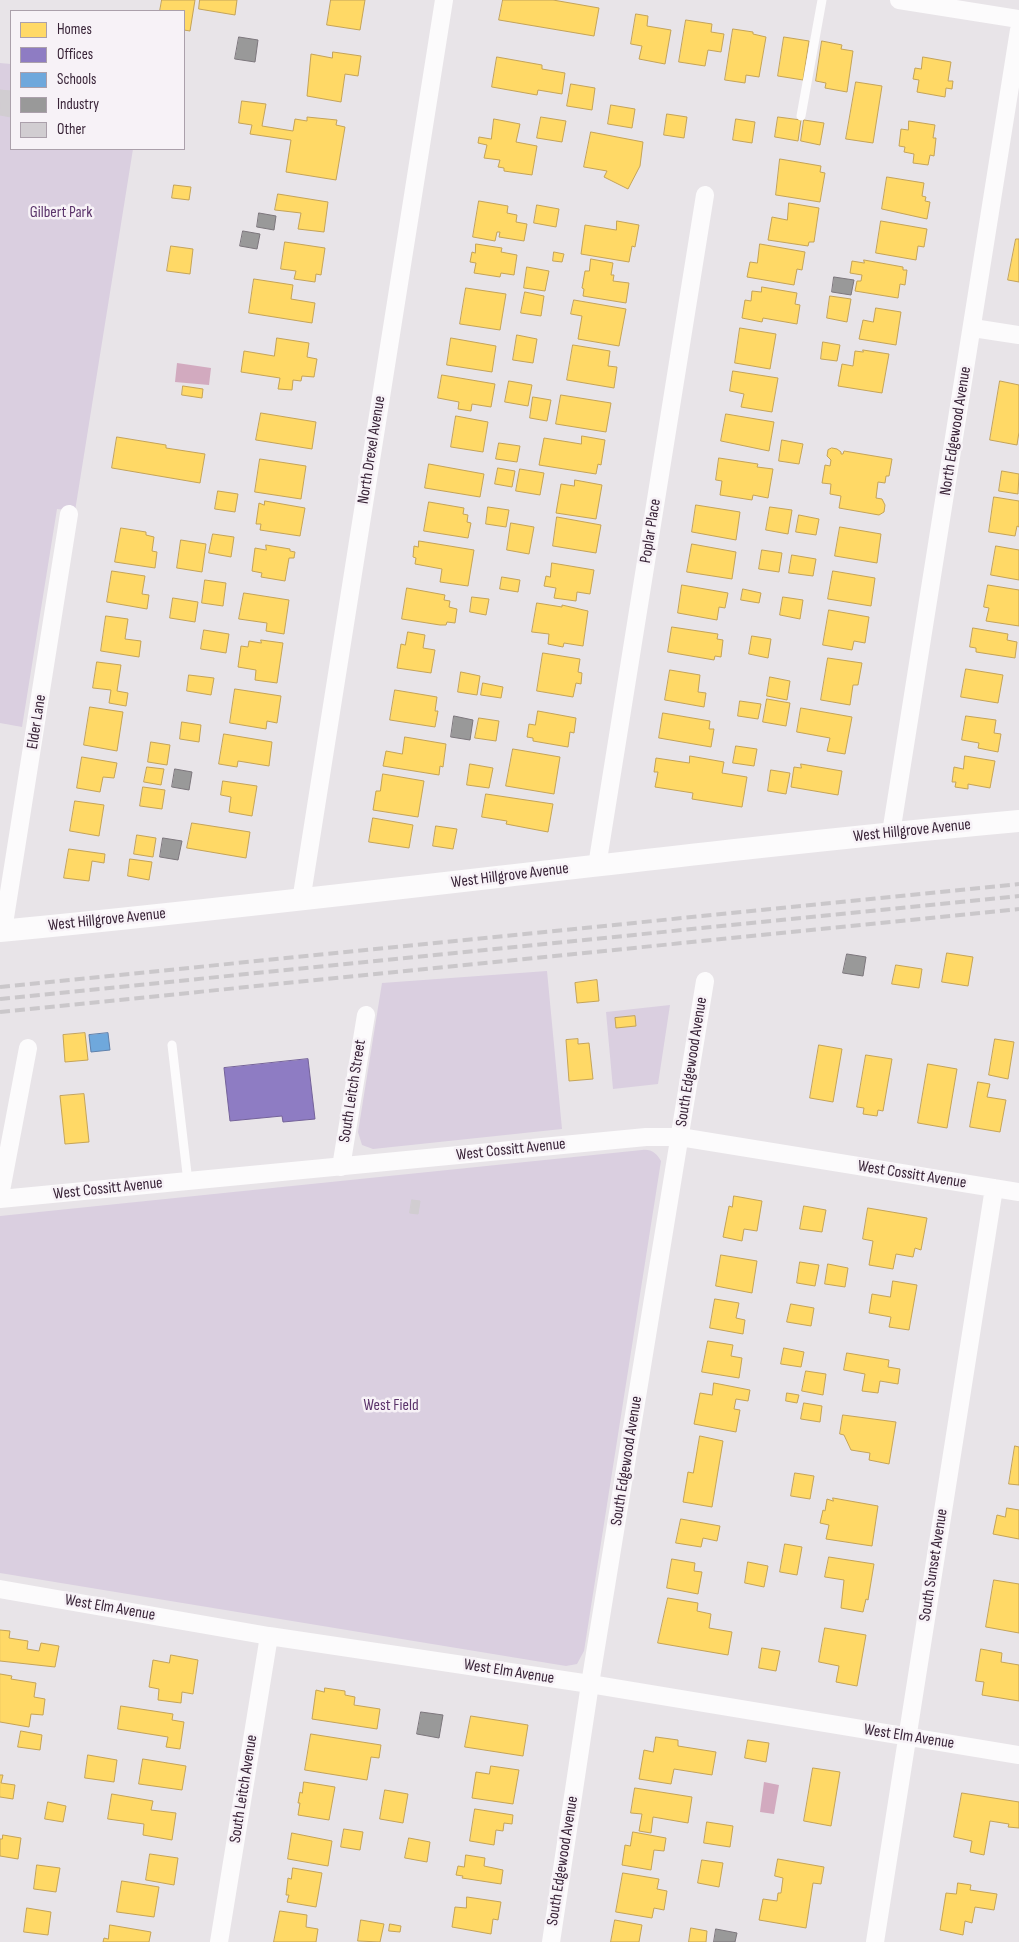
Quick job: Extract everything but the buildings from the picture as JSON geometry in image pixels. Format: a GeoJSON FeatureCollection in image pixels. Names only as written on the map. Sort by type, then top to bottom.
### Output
{"type":"FeatureCollection","features":[{"type":"Feature","properties":{"kind":"street","name":"North Drexel Avenue"},"geometry":{"type":"LineString","coordinates":[[301,901],[444,0]]}},
{"type":"Feature","properties":{"kind":"street"},"geometry":{"type":"LineString","coordinates":[[899,0],[1019,19]]}},
{"type":"Feature","properties":{"kind":"street","name":"North Edgewood Avenue"},"geometry":{"type":"LineString","coordinates":[[891,833],[1019,30]]}},
{"type":"Feature","properties":{"kind":"street","name":"Poplar Place"},"geometry":{"type":"LineString","coordinates":[[597,866],[705,195]]}},
{"type":"Feature","properties":{"kind":"street"},"geometry":{"type":"LineString","coordinates":[[973,328],[1019,335]]}},
{"type":"Feature","properties":{"kind":"street","name":"Elder Lane"},"geometry":{"type":"LineString","coordinates":[[2,930],[69,514]]}},
{"type":"Feature","properties":{"kind":"street","name":"West Hillgrove Avenue"},"geometry":{"type":"LineString","coordinates":[[2,930],[301,901],[891,833],[1019,821]]}},
{"type":"Feature","properties":{"kind":"street","name":"South Edgewood Avenue"},"geometry":{"type":"LineString","coordinates":[[551,1942],[590,1684],[705,981]]}},
{"type":"Feature","properties":{"kind":"street","name":"South Leitch Street"},"geometry":{"type":"LineString","coordinates":[[341,1166],[366,1015]]}},
{"type":"Feature","properties":{"kind":"street"},"geometry":{"type":"LineString","coordinates":[[0,1198],[28,1048]]}},
{"type":"Feature","properties":{"kind":"street","name":"West Cossitt Avenue"},"geometry":{"type":"LineString","coordinates":[[0,1198],[188,1182],[646,1137],[680,1137],[1019,1192]]}},
{"type":"Feature","properties":{"kind":"street","name":"South Sunset Avenue"},"geometry":{"type":"LineString","coordinates":[[875,1942],[994,1188]]}},
{"type":"Feature","properties":{"kind":"street","name":"West Elm Avenue"},"geometry":{"type":"LineString","coordinates":[[0,1589],[269,1636],[590,1684],[1019,1755]]}},
{"type":"Feature","properties":{"kind":"street","name":"South Leitch Avenue"},"geometry":{"type":"LineString","coordinates":[[219,1942],[269,1636]]}},
{"type":"Feature","properties":{"kind":"lane"},"geometry":{"type":"LineString","coordinates":[[801,116],[822,0]]}},
{"type":"Feature","properties":{"kind":"lane"},"geometry":{"type":"LineString","coordinates":[[172,1045],[188,1182]]}},
{"type":"Feature","properties":{"kind":"green space","name":"Gilbert Park"},"geometry":{"type":"Polygon","coordinates":[[[0,63],[10,64],[10,150],[133,150],[75,511],[57,509],[22,727],[0,723],[0,63]]]}},
{"type":"Feature","properties":{"kind":"green space"},"geometry":{"type":"Polygon","coordinates":[[[547,971],[562,1129],[373,1149],[362,1145],[358,1132],[382,983],[547,971]]]}},
{"type":"Feature","properties":{"kind":"green space"},"geometry":{"type":"Polygon","coordinates":[[[670,1005],[658,1084],[613,1089],[606,1012],[670,1005]]]}},
{"type":"Feature","properties":{"kind":"green space","name":"West Field"},"geometry":{"type":"Polygon","coordinates":[[[642,1150],[653,1152],[661,1161],[584,1651],[577,1664],[566,1666],[0,1573],[0,1216],[642,1150]]]}},
{"type":"Feature","properties":{"kind":"shaded area"},"geometry":{"type":"Polygon","coordinates":[[[177,363],[211,368],[209,385],[175,382],[177,363]]]}},
{"type":"Feature","properties":{"kind":"shaded area"},"geometry":{"type":"Polygon","coordinates":[[[764,1782],[779,1785],[774,1814],[760,1812],[764,1782]]]}},
{"type":"Feature","properties":{"kind":"railway"},"geometry":{"type":"LineString","coordinates":[[0,987],[1019,884]]}},
{"type":"Feature","properties":{"kind":"railway"},"geometry":{"type":"LineString","coordinates":[[0,999],[1019,896]]}},
{"type":"Feature","properties":{"kind":"railway"},"geometry":{"type":"LineString","coordinates":[[0,1012],[1019,909]]}}]}
